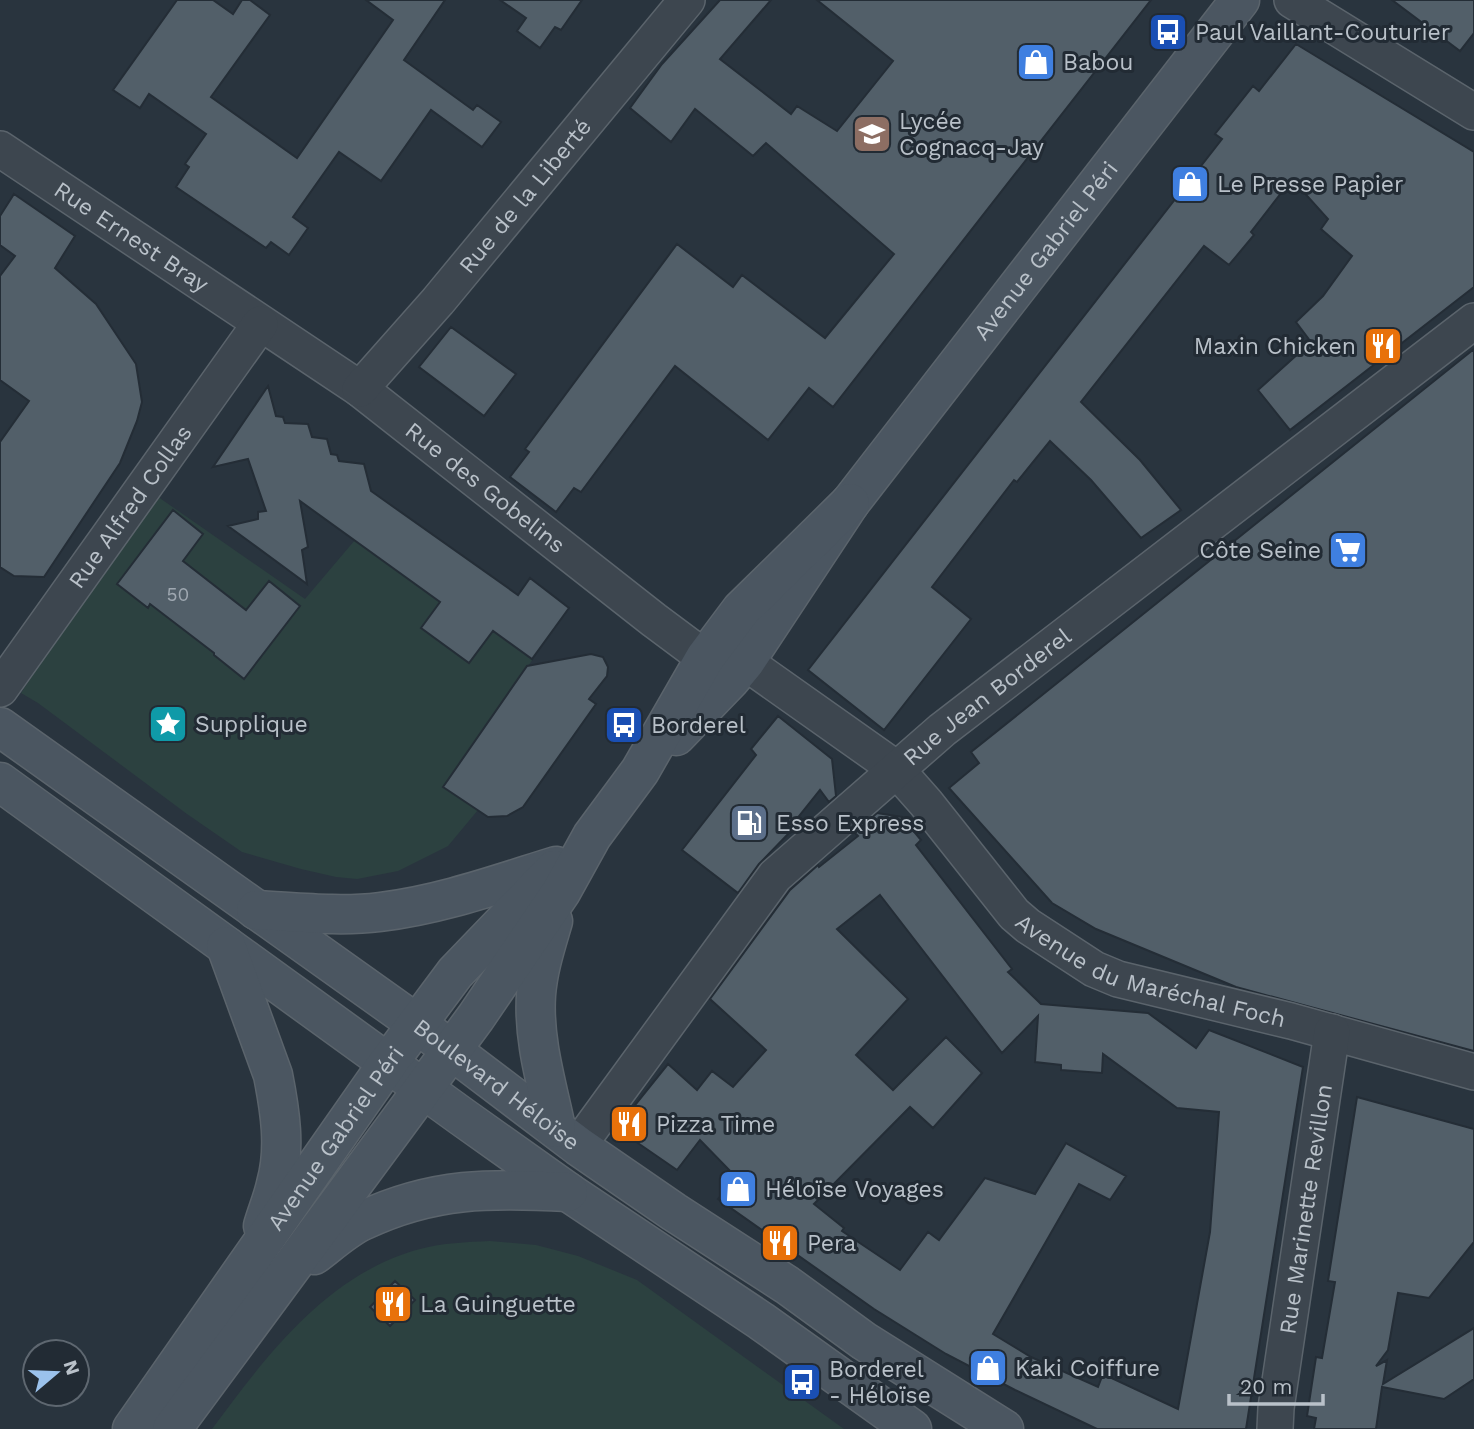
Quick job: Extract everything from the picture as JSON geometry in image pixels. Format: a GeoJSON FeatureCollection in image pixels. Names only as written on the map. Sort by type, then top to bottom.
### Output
{"type":"FeatureCollection","features":[{"type":"Feature","properties":{"kind":"main road","name":"Avenue Gabriel Péri"},"geometry":{"type":"LineString","coordinates":[[639,771],[691,721],[745,662],[850,503],[1240,0]]}},
{"type":"Feature","properties":{"kind":"main road","name":"Avenue Gabriel Péri"},"geometry":{"type":"LineString","coordinates":[[132,1429],[424,1090],[559,879],[639,771],[705,658],[741,610],[850,503]]}},
{"type":"Feature","properties":{"kind":"main road","name":"Boulevard Héloïse"},"geometry":{"type":"LineString","coordinates":[[0,727],[417,1024],[567,1137],[674,1212],[767,1272],[864,1341],[1004,1429]]}},
{"type":"Feature","properties":{"kind":"main road","name":"Boulevard Héloïse"},"geometry":{"type":"LineString","coordinates":[[0,782],[424,1090],[568,1192],[761,1321],[912,1429]]}},
{"type":"Feature","properties":{"kind":"main road","name":"Avenue Gabriel Péri"},"geometry":{"type":"LineString","coordinates":[[172,1429],[388,1063],[455,973],[559,879]]}},
{"type":"Feature","properties":{"kind":"main road"},"geometry":{"type":"LineString","coordinates":[[256,910],[336,914],[378,912],[559,879],[536,995],[540,1052],[567,1137]]}},
{"type":"Feature","properties":{"kind":"main road"},"geometry":{"type":"LineString","coordinates":[[226,946],[273,1074],[282,1138],[268,1270]]}},
{"type":"Feature","properties":{"kind":"main road"},"geometry":{"type":"LineString","coordinates":[[268,1270],[360,1222],[416,1200],[480,1189],[568,1192]]}},
{"type":"Feature","properties":{"kind":"street","name":"Rue de la Liberté"},"geometry":{"type":"LineString","coordinates":[[360,389],[438,301],[687,0]]}},
{"type":"Feature","properties":{"kind":"street"},"geometry":{"type":"LineString","coordinates":[[1292,0],[1474,112]]}},
{"type":"Feature","properties":{"kind":"street","name":"Rue Ernest Bray"},"geometry":{"type":"LineString","coordinates":[[0,149],[260,324]]}},
{"type":"Feature","properties":{"kind":"street","name":"Rue Jean Borderel"},"geometry":{"type":"LineString","coordinates":[[567,1137],[775,876],[895,768],[1474,321]]}},
{"type":"Feature","properties":{"kind":"street","name":"Rue des Gobelins"},"geometry":{"type":"LineString","coordinates":[[260,324],[360,389],[705,658]]}},
{"type":"Feature","properties":{"kind":"street","name":"Rue Alfred Collas"},"geometry":{"type":"LineString","coordinates":[[0,689],[260,324]]}},
{"type":"Feature","properties":{"kind":"street"},"geometry":{"type":"LineString","coordinates":[[745,662],[895,768]]}},
{"type":"Feature","properties":{"kind":"street","name":"Avenue du Maréchal Foch"},"geometry":{"type":"LineString","coordinates":[[895,768],[1014,914],[1055,945],[1094,969],[1118,979],[1230,1005],[1474,1072]]}},
{"type":"Feature","properties":{"kind":"street","name":"Rue Marinette Revillon"},"geometry":{"type":"LineString","coordinates":[[1275,1429],[1332,1032]]}},
{"type":"Feature","properties":{"kind":"green space"},"geometry":{"type":"Polygon","coordinates":[[[151,492],[305,599],[355,540],[440,602],[421,628],[469,663],[493,630],[533,659],[443,787],[478,810],[448,846],[398,871],[357,879],[301,869],[242,852],[21,693],[151,492]]]}},
{"type":"Feature","properties":{"kind":"green space"},"geometry":{"type":"Polygon","coordinates":[[[490,1241],[536,1245],[578,1256],[637,1280],[844,1429],[212,1429],[277,1346],[328,1297],[356,1277],[387,1261],[420,1249],[490,1241]]]}},
{"type":"Feature","properties":{"kind":"building"},"geometry":{"type":"Polygon","coordinates":[[[177,0],[213,0],[233,14],[242,0],[250,0],[270,15],[211,97],[297,158],[393,20],[366,0],[445,0],[404,60],[473,110],[477,105],[501,122],[482,147],[431,110],[381,181],[339,152],[293,217],[308,228],[289,255],[271,242],[266,248],[176,187],[189,167],[185,164],[206,134],[149,94],[140,108],[113,90],[177,0]]]}},
{"type":"Feature","properties":{"kind":"building"},"geometry":{"type":"Polygon","coordinates":[[[500,0],[582,0],[561,30],[555,27],[540,48],[517,31],[526,18],[500,0]]]}},
{"type":"Feature","properties":{"kind":"building"},"geometry":{"type":"Polygon","coordinates":[[[720,0],[771,0],[720,59],[791,114],[797,106],[837,131],[893,61],[817,0],[1151,0],[833,407],[809,388],[768,440],[675,366],[581,492],[574,488],[556,512],[510,477],[529,452],[525,449],[677,244],[733,287],[742,275],[825,338],[894,254],[766,143],[753,156],[695,109],[671,142],[630,108],[662,64],[720,0]]]}},
{"type":"Feature","properties":{"kind":"building"},"geometry":{"type":"Polygon","coordinates":[[[1392,0],[1474,0],[1474,33],[1460,51],[1392,0]]]}},
{"type":"Feature","properties":{"kind":"building"},"geometry":{"type":"Polygon","coordinates":[[[1296,44],[1474,152],[1474,287],[1290,430],[1258,390],[1311,342],[1296,322],[1323,296],[1352,256],[1321,229],[1328,219],[1292,179],[1251,232],[1254,235],[1229,265],[1204,246],[1081,402],[1140,460],[1181,510],[1141,538],[1091,480],[1050,441],[1017,482],[1014,480],[932,587],[971,619],[884,730],[808,670],[1222,139],[1215,134],[1253,86],[1259,91],[1296,44]]]}},
{"type":"Feature","properties":{"kind":"building"},"geometry":{"type":"Polygon","coordinates":[[[14,194],[75,236],[55,268],[96,304],[136,364],[142,402],[120,463],[44,577],[14,576],[0,567],[0,442],[29,401],[0,380],[0,276],[15,256],[0,245],[0,216],[14,194]]]}},
{"type":"Feature","properties":{"kind":"building"},"geometry":{"type":"Polygon","coordinates":[[[451,327],[516,374],[484,416],[419,367],[451,327]]]}},
{"type":"Feature","properties":{"kind":"building","name":"Côte Seine"},"geometry":{"type":"Polygon","coordinates":[[[1474,349],[1474,1051],[1236,987],[1096,929],[1052,903],[949,788],[979,763],[971,752],[1474,349]]]}},
{"type":"Feature","properties":{"kind":"building"},"geometry":{"type":"Polygon","coordinates":[[[268,386],[276,416],[283,417],[285,423],[308,424],[312,437],[327,439],[331,454],[337,455],[339,461],[364,464],[371,491],[518,595],[530,578],[569,608],[532,659],[493,631],[469,663],[421,628],[440,602],[300,501],[308,547],[302,550],[307,584],[228,526],[258,519],[258,512],[266,511],[248,459],[213,467],[268,386]]]}},
{"type":"Feature","properties":{"kind":"building"},"geometry":{"type":"Polygon","coordinates":[[[173,510],[203,534],[183,561],[246,610],[269,581],[300,606],[244,679],[150,604],[148,608],[117,584],[173,510]]]}},
{"type":"Feature","properties":{"kind":"building"},"geometry":{"type":"Polygon","coordinates":[[[591,654],[603,657],[608,667],[607,676],[589,699],[596,704],[523,807],[507,816],[488,817],[443,787],[527,666],[591,654]]]}},
{"type":"Feature","properties":{"kind":"building","name":"Esso Express"},"geometry":{"type":"Polygon","coordinates":[[[778,716],[832,759],[836,796],[829,802],[820,790],[788,830],[790,832],[759,864],[738,893],[682,850],[756,755],[751,749],[778,716]]]}},
{"type":"Feature","properties":{"kind":"building"},"geometry":{"type":"Polygon","coordinates":[[[877,813],[902,817],[921,840],[916,845],[1012,969],[1008,972],[1041,1004],[1148,1013],[1196,1048],[1209,1030],[1303,1067],[1246,1429],[1097,1429],[946,1354],[874,1309],[718,1199],[737,1178],[700,1140],[677,1170],[632,1139],[627,1115],[668,1064],[697,1090],[712,1071],[733,1087],[766,1050],[710,999],[790,890],[818,865],[819,867],[858,836],[855,833],[877,813]],[[880,895],[837,929],[908,999],[856,1055],[893,1090],[946,1037],[982,1073],[933,1128],[910,1107],[814,1204],[844,1228],[842,1231],[900,1270],[928,1232],[939,1240],[985,1178],[1035,1194],[1066,1143],[1126,1176],[1110,1200],[1079,1184],[993,1334],[1031,1357],[1098,1387],[1103,1374],[1178,1409],[1210,1232],[1219,1112],[1177,1108],[1103,1054],[1102,1073],[1061,1070],[1061,1065],[1035,1062],[1038,1016],[1002,1053],[880,895]]]}},
{"type":"Feature","properties":{"kind":"building"},"geometry":{"type":"Polygon","coordinates":[[[1357,1097],[1474,1129],[1474,1242],[1429,1298],[1398,1293],[1388,1350],[1376,1366],[1387,1360],[1383,1384],[1474,1328],[1474,1379],[1444,1399],[1382,1387],[1376,1429],[1314,1429],[1316,1418],[1307,1416],[1316,1357],[1322,1358],[1335,1282],[1328,1281],[1357,1097]]]}},
{"type":"Feature","properties":{"kind":"building","name":"La Guinguette"},"geometry":{"type":"Polygon","coordinates":[[[395,1281],[415,1300],[390,1326],[370,1307],[395,1281]]]}},
{"type":"Feature","properties":{"kind":"place","name":"Paul Vaillant-Couturier"},"geometry":{"type":"Point","coordinates":[1168,32]}},
{"type":"Feature","properties":{"kind":"place","name":"Babou"},"geometry":{"type":"Point","coordinates":[1036,62]}},
{"type":"Feature","properties":{"kind":"place","name":"Lycée Cognacq-Jay"},"geometry":{"type":"Point","coordinates":[872,134]}},
{"type":"Feature","properties":{"kind":"place","name":"Le Presse Papier"},"geometry":{"type":"Point","coordinates":[1190,184]}},
{"type":"Feature","properties":{"kind":"place","name":"Maxin Chicken"},"geometry":{"type":"Point","coordinates":[1383,346]}},
{"type":"Feature","properties":{"kind":"place","name":"Côte Seine"},"geometry":{"type":"Point","coordinates":[1348,550]}},
{"type":"Feature","properties":{"kind":"place","name":"Supplique"},"geometry":{"type":"Point","coordinates":[168,724]}},
{"type":"Feature","properties":{"kind":"place","name":"Borderel"},"geometry":{"type":"Point","coordinates":[624,725]}},
{"type":"Feature","properties":{"kind":"place","name":"Esso Express"},"geometry":{"type":"Point","coordinates":[749,823]}},
{"type":"Feature","properties":{"kind":"place","name":"Pizza Time"},"geometry":{"type":"Point","coordinates":[629,1124]}},
{"type":"Feature","properties":{"kind":"place","name":"Héloïse Voyages"},"geometry":{"type":"Point","coordinates":[738,1189]}},
{"type":"Feature","properties":{"kind":"place","name":"Pera"},"geometry":{"type":"Point","coordinates":[780,1243]}},
{"type":"Feature","properties":{"kind":"place","name":"La Guinguette"},"geometry":{"type":"Point","coordinates":[393,1304]}},
{"type":"Feature","properties":{"kind":"place","name":"Kaki Coiffure"},"geometry":{"type":"Point","coordinates":[988,1368]}},
{"type":"Feature","properties":{"kind":"place","name":"Borderel - Héloïse"},"geometry":{"type":"Point","coordinates":[802,1382]}}]}
